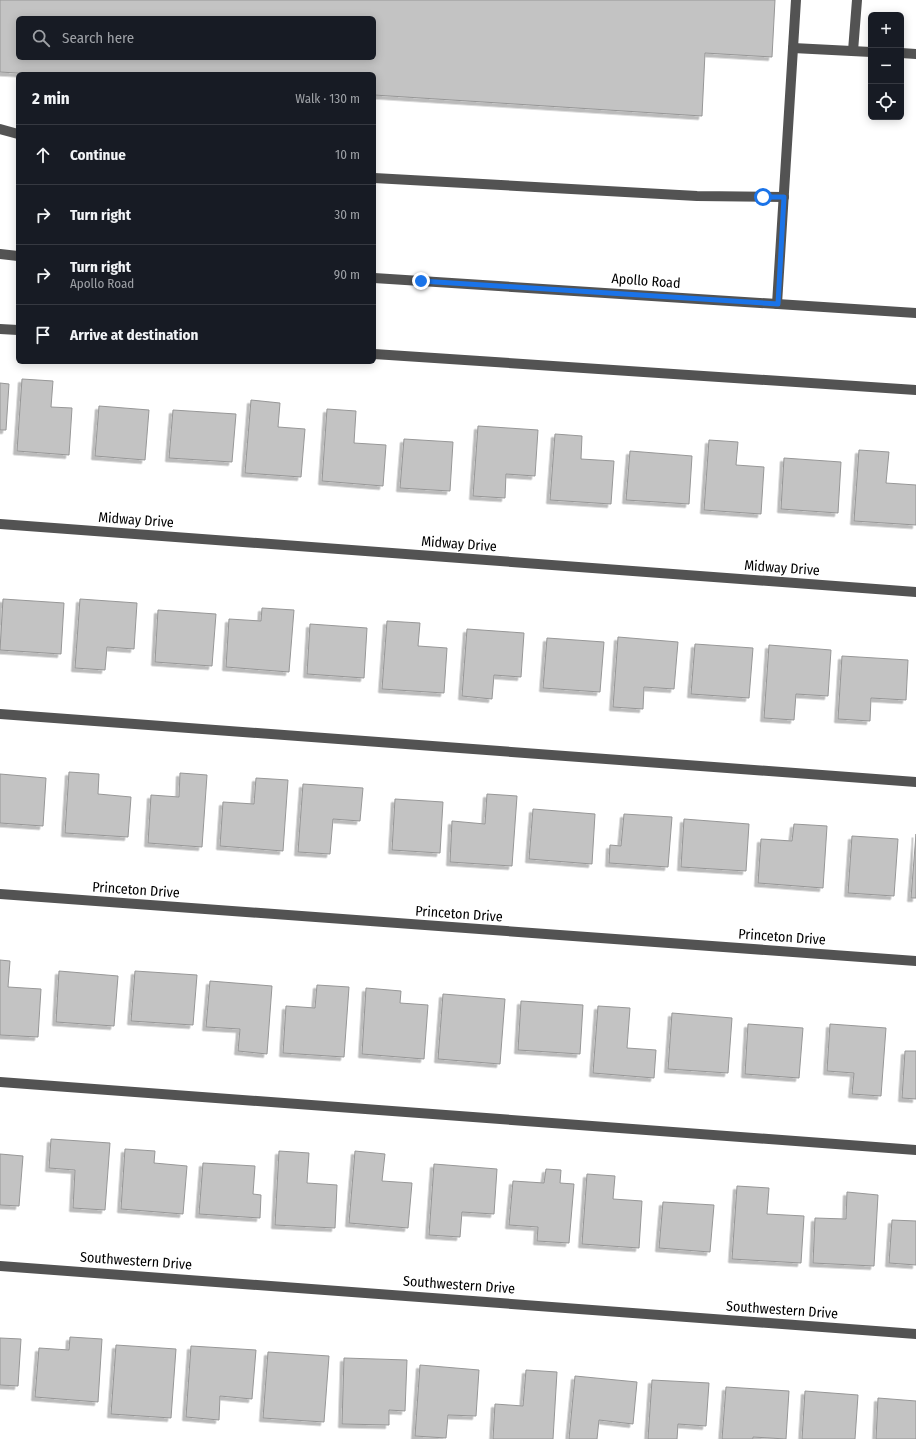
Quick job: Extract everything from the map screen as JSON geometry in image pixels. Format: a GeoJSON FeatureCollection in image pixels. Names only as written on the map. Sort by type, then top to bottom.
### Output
{"type":"FeatureCollection","features":[{"type":"Feature","properties":{"kind":"street"},"geometry":{"type":"LineString","coordinates":[[778,304],[796,0]]}},
{"type":"Feature","properties":{"kind":"street"},"geometry":{"type":"LineString","coordinates":[[853,51],[857,0]]}},
{"type":"Feature","properties":{"kind":"street"},"geometry":{"type":"LineString","coordinates":[[793,48],[868,52]]}},
{"type":"Feature","properties":{"kind":"street"},"geometry":{"type":"LineString","coordinates":[[904,53],[916,54]]}},
{"type":"Feature","properties":{"kind":"street"},"geometry":{"type":"LineString","coordinates":[[0,129],[16,133]]}},
{"type":"Feature","properties":{"kind":"street"},"geometry":{"type":"LineString","coordinates":[[376,178],[697,196],[784,197]]}},
{"type":"Feature","properties":{"kind":"street"},"geometry":{"type":"LineString","coordinates":[[0,254],[16,256]]}},
{"type":"Feature","properties":{"kind":"street","name":"Apollo Road"},"geometry":{"type":"LineString","coordinates":[[376,278],[916,313]]}},
{"type":"Feature","properties":{"kind":"street"},"geometry":{"type":"LineString","coordinates":[[0,329],[16,330]]}},
{"type":"Feature","properties":{"kind":"street"},"geometry":{"type":"LineString","coordinates":[[376,354],[916,390]]}},
{"type":"Feature","properties":{"kind":"street","name":"Midway Drive"},"geometry":{"type":"LineString","coordinates":[[0,524],[916,592]]}},
{"type":"Feature","properties":{"kind":"street"},"geometry":{"type":"LineString","coordinates":[[0,714],[916,782]]}},
{"type":"Feature","properties":{"kind":"street","name":"Princeton Drive"},"geometry":{"type":"LineString","coordinates":[[0,894],[916,961]]}},
{"type":"Feature","properties":{"kind":"street"},"geometry":{"type":"LineString","coordinates":[[0,1082],[916,1150]]}},
{"type":"Feature","properties":{"kind":"street","name":"Southwestern Drive"},"geometry":{"type":"LineString","coordinates":[[0,1266],[916,1334]]}},
{"type":"Feature","properties":{"kind":"building"},"geometry":{"type":"Polygon","coordinates":[[[0,0],[775,0],[772,57],[705,53],[702,116],[376,95],[376,72],[0,72],[0,0]]]}},
{"type":"Feature","properties":{"kind":"building"},"geometry":{"type":"Polygon","coordinates":[[[22,379],[53,381],[51,407],[72,408],[69,455],[17,451],[22,379]]]}},
{"type":"Feature","properties":{"kind":"building"},"geometry":{"type":"Polygon","coordinates":[[[0,383],[9,384],[6,430],[0,430],[0,383]]]}},
{"type":"Feature","properties":{"kind":"building"},"geometry":{"type":"Polygon","coordinates":[[[251,400],[280,403],[278,427],[305,429],[301,477],[245,473],[251,400]]]}},
{"type":"Feature","properties":{"kind":"building"},"geometry":{"type":"Polygon","coordinates":[[[99,406],[149,410],[145,460],[95,456],[99,406]]]}},
{"type":"Feature","properties":{"kind":"building"},"geometry":{"type":"Polygon","coordinates":[[[327,409],[356,411],[354,443],[386,445],[383,486],[322,481],[327,409]]]}},
{"type":"Feature","properties":{"kind":"building"},"geometry":{"type":"Polygon","coordinates":[[[173,410],[236,414],[232,462],[169,458],[173,410]]]}},
{"type":"Feature","properties":{"kind":"building"},"geometry":{"type":"Polygon","coordinates":[[[478,426],[538,430],[535,476],[506,474],[505,498],[473,496],[478,426]]]}},
{"type":"Feature","properties":{"kind":"building"},"geometry":{"type":"Polygon","coordinates":[[[555,434],[582,436],[581,459],[614,461],[611,504],[550,500],[555,434]]]}},
{"type":"Feature","properties":{"kind":"building"},"geometry":{"type":"Polygon","coordinates":[[[404,439],[453,442],[450,491],[400,488],[404,439]]]}},
{"type":"Feature","properties":{"kind":"building"},"geometry":{"type":"Polygon","coordinates":[[[709,440],[738,442],[736,465],[764,467],[761,514],[704,510],[709,440]]]}},
{"type":"Feature","properties":{"kind":"building"},"geometry":{"type":"Polygon","coordinates":[[[859,450],[889,452],[886,483],[916,485],[916,525],[854,521],[859,450]]]}},
{"type":"Feature","properties":{"kind":"building"},"geometry":{"type":"Polygon","coordinates":[[[630,451],[692,456],[689,504],[626,500],[630,451]]]}},
{"type":"Feature","properties":{"kind":"building"},"geometry":{"type":"Polygon","coordinates":[[[784,458],[841,462],[838,513],[781,509],[784,458]]]}},
{"type":"Feature","properties":{"kind":"building"},"geometry":{"type":"Polygon","coordinates":[[[3,599],[64,603],[61,654],[0,650],[3,599]]]}},
{"type":"Feature","properties":{"kind":"building"},"geometry":{"type":"Polygon","coordinates":[[[80,599],[137,603],[134,649],[107,647],[105,670],[75,668],[80,599]]]}},
{"type":"Feature","properties":{"kind":"building"},"geometry":{"type":"Polygon","coordinates":[[[262,608],[294,610],[289,672],[226,667],[229,619],[261,621],[262,608]]]}},
{"type":"Feature","properties":{"kind":"building"},"geometry":{"type":"Polygon","coordinates":[[[158,610],[216,614],[212,666],[155,662],[158,610]]]}},
{"type":"Feature","properties":{"kind":"building"},"geometry":{"type":"Polygon","coordinates":[[[387,621],[420,623],[418,646],[447,648],[444,693],[382,689],[387,621]]]}},
{"type":"Feature","properties":{"kind":"building"},"geometry":{"type":"Polygon","coordinates":[[[310,624],[367,628],[364,678],[307,674],[310,624]]]}},
{"type":"Feature","properties":{"kind":"building"},"geometry":{"type":"Polygon","coordinates":[[[467,629],[524,633],[521,677],[494,675],[492,699],[462,696],[467,629]]]}},
{"type":"Feature","properties":{"kind":"building"},"geometry":{"type":"Polygon","coordinates":[[[618,637],[678,642],[674,689],[644,687],[643,709],[613,707],[618,637]]]}},
{"type":"Feature","properties":{"kind":"building"},"geometry":{"type":"Polygon","coordinates":[[[547,638],[604,642],[600,692],[543,688],[547,638]]]}},
{"type":"Feature","properties":{"kind":"building"},"geometry":{"type":"Polygon","coordinates":[[[695,644],[753,648],[749,698],[691,694],[695,644]]]}},
{"type":"Feature","properties":{"kind":"building"},"geometry":{"type":"Polygon","coordinates":[[[769,645],[831,650],[828,696],[796,694],[794,720],[764,718],[769,645]]]}},
{"type":"Feature","properties":{"kind":"building"},"geometry":{"type":"Polygon","coordinates":[[[842,656],[908,660],[906,700],[871,698],[870,721],[838,719],[842,656]]]}},
{"type":"Feature","properties":{"kind":"building"},"geometry":{"type":"Polygon","coordinates":[[[69,772],[99,774],[98,794],[131,797],[128,837],[65,833],[69,772]]]}},
{"type":"Feature","properties":{"kind":"building"},"geometry":{"type":"Polygon","coordinates":[[[180,773],[207,775],[202,847],[148,843],[151,795],[179,797],[180,773]]]}},
{"type":"Feature","properties":{"kind":"building"},"geometry":{"type":"Polygon","coordinates":[[[0,774],[46,778],[43,826],[0,823],[0,774]]]}},
{"type":"Feature","properties":{"kind":"building"},"geometry":{"type":"Polygon","coordinates":[[[256,778],[288,780],[283,851],[220,846],[223,802],[254,804],[256,778]]]}},
{"type":"Feature","properties":{"kind":"building"},"geometry":{"type":"Polygon","coordinates":[[[303,784],[363,788],[360,821],[333,819],[330,854],[298,852],[303,784]]]}},
{"type":"Feature","properties":{"kind":"building"},"geometry":{"type":"Polygon","coordinates":[[[487,794],[517,796],[512,866],[450,862],[452,821],[485,824],[487,794]]]}},
{"type":"Feature","properties":{"kind":"building"},"geometry":{"type":"Polygon","coordinates":[[[395,799],[443,802],[440,853],[392,850],[395,799]]]}},
{"type":"Feature","properties":{"kind":"building"},"geometry":{"type":"Polygon","coordinates":[[[533,809],[595,814],[592,864],[529,859],[533,809]]]}},
{"type":"Feature","properties":{"kind":"building"},"geometry":{"type":"Polygon","coordinates":[[[624,814],[672,817],[668,867],[609,863],[610,845],[621,846],[624,814]]]}},
{"type":"Feature","properties":{"kind":"building"},"geometry":{"type":"Polygon","coordinates":[[[684,819],[749,824],[746,871],[681,867],[684,819]]]}},
{"type":"Feature","properties":{"kind":"building"},"geometry":{"type":"Polygon","coordinates":[[[794,824],[827,826],[823,888],[758,883],[761,839],[792,841],[794,824]]]}},
{"type":"Feature","properties":{"kind":"building"},"geometry":{"type":"Polygon","coordinates":[[[916,834],[916,898],[911,898],[916,834]]]}},
{"type":"Feature","properties":{"kind":"building"},"geometry":{"type":"Polygon","coordinates":[[[852,836],[898,839],[894,896],[848,893],[852,836]]]}},
{"type":"Feature","properties":{"kind":"building"},"geometry":{"type":"Polygon","coordinates":[[[0,960],[10,961],[8,987],[41,989],[38,1037],[0,1035],[0,960]]]}},
{"type":"Feature","properties":{"kind":"building"},"geometry":{"type":"Polygon","coordinates":[[[59,971],[118,976],[114,1026],[56,1022],[59,971]]]}},
{"type":"Feature","properties":{"kind":"building"},"geometry":{"type":"Polygon","coordinates":[[[135,971],[197,975],[193,1025],[131,1021],[135,971]]]}},
{"type":"Feature","properties":{"kind":"building"},"geometry":{"type":"Polygon","coordinates":[[[210,981],[272,986],[267,1054],[238,1051],[240,1029],[206,1027],[210,981]]]}},
{"type":"Feature","properties":{"kind":"building"},"geometry":{"type":"Polygon","coordinates":[[[317,985],[349,987],[344,1057],[283,1053],[286,1006],[315,1008],[317,985]]]}},
{"type":"Feature","properties":{"kind":"building"},"geometry":{"type":"Polygon","coordinates":[[[366,988],[401,991],[400,1003],[428,1005],[424,1059],[362,1054],[366,988]]]}},
{"type":"Feature","properties":{"kind":"building"},"geometry":{"type":"Polygon","coordinates":[[[443,994],[505,999],[500,1064],[438,1059],[443,994]]]}},
{"type":"Feature","properties":{"kind":"building"},"geometry":{"type":"Polygon","coordinates":[[[521,1001],[583,1005],[580,1054],[518,1050],[521,1001]]]}},
{"type":"Feature","properties":{"kind":"building"},"geometry":{"type":"Polygon","coordinates":[[[598,1006],[630,1008],[627,1048],[656,1050],[654,1078],[593,1073],[598,1006]]]}},
{"type":"Feature","properties":{"kind":"building"},"geometry":{"type":"Polygon","coordinates":[[[672,1013],[732,1018],[728,1073],[668,1069],[672,1013]]]}},
{"type":"Feature","properties":{"kind":"building"},"geometry":{"type":"Polygon","coordinates":[[[748,1024],[803,1028],[799,1078],[745,1074],[748,1024]]]}},
{"type":"Feature","properties":{"kind":"building"},"geometry":{"type":"Polygon","coordinates":[[[830,1024],[886,1028],[881,1096],[852,1094],[854,1073],[827,1071],[830,1024]]]}},
{"type":"Feature","properties":{"kind":"building"},"geometry":{"type":"Polygon","coordinates":[[[905,1051],[916,1051],[916,1099],[902,1098],[905,1051]]]}},
{"type":"Feature","properties":{"kind":"building"},"geometry":{"type":"Polygon","coordinates":[[[51,1139],[110,1143],[105,1210],[73,1208],[75,1170],[49,1168],[51,1139]]]}},
{"type":"Feature","properties":{"kind":"building"},"geometry":{"type":"Polygon","coordinates":[[[125,1149],[155,1151],[154,1163],[187,1166],[183,1214],[121,1209],[125,1149]]]}},
{"type":"Feature","properties":{"kind":"building"},"geometry":{"type":"Polygon","coordinates":[[[279,1151],[309,1153],[307,1183],[337,1185],[335,1228],[275,1225],[279,1151]]]}},
{"type":"Feature","properties":{"kind":"building"},"geometry":{"type":"Polygon","coordinates":[[[355,1151],[385,1154],[382,1181],[412,1183],[408,1228],[349,1223],[355,1151]]]}},
{"type":"Feature","properties":{"kind":"building"},"geometry":{"type":"Polygon","coordinates":[[[0,1154],[23,1156],[19,1206],[0,1205],[0,1154]]]}},
{"type":"Feature","properties":{"kind":"building"},"geometry":{"type":"Polygon","coordinates":[[[203,1163],[255,1166],[253,1194],[261,1195],[260,1218],[199,1214],[203,1163]]]}},
{"type":"Feature","properties":{"kind":"building"},"geometry":{"type":"Polygon","coordinates":[[[434,1164],[497,1169],[494,1214],[462,1212],[460,1237],[429,1235],[434,1164]]]}},
{"type":"Feature","properties":{"kind":"building"},"geometry":{"type":"Polygon","coordinates":[[[546,1169],[561,1170],[560,1183],[574,1184],[569,1243],[537,1241],[538,1227],[509,1225],[513,1181],[544,1183],[546,1169]]]}},
{"type":"Feature","properties":{"kind":"building"},"geometry":{"type":"Polygon","coordinates":[[[587,1174],[615,1176],[613,1199],[642,1201],[639,1248],[582,1244],[587,1174]]]}},
{"type":"Feature","properties":{"kind":"building"},"geometry":{"type":"Polygon","coordinates":[[[737,1186],[769,1188],[767,1214],[804,1216],[801,1263],[732,1259],[737,1186]]]}},
{"type":"Feature","properties":{"kind":"building"},"geometry":{"type":"Polygon","coordinates":[[[847,1192],[878,1195],[874,1266],[813,1263],[815,1218],[846,1219],[847,1192]]]}},
{"type":"Feature","properties":{"kind":"building"},"geometry":{"type":"Polygon","coordinates":[[[663,1202],[714,1205],[710,1252],[659,1248],[663,1202]]]}},
{"type":"Feature","properties":{"kind":"building"},"geometry":{"type":"Polygon","coordinates":[[[892,1220],[916,1221],[916,1265],[889,1263],[892,1220]]]}},
{"type":"Feature","properties":{"kind":"building"},"geometry":{"type":"Polygon","coordinates":[[[70,1337],[102,1339],[98,1402],[35,1397],[39,1348],[69,1350],[70,1337]]]}},
{"type":"Feature","properties":{"kind":"building"},"geometry":{"type":"Polygon","coordinates":[[[0,1338],[21,1339],[18,1386],[0,1385],[0,1338]]]}},
{"type":"Feature","properties":{"kind":"building"},"geometry":{"type":"Polygon","coordinates":[[[116,1345],[176,1349],[171,1418],[111,1414],[116,1345]]]}},
{"type":"Feature","properties":{"kind":"building"},"geometry":{"type":"Polygon","coordinates":[[[191,1346],[256,1350],[252,1399],[220,1396],[219,1420],[186,1417],[191,1346]]]}},
{"type":"Feature","properties":{"kind":"building"},"geometry":{"type":"Polygon","coordinates":[[[268,1352],[329,1356],[324,1422],[263,1418],[268,1352]]]}},
{"type":"Feature","properties":{"kind":"building"},"geometry":{"type":"Polygon","coordinates":[[[344,1358],[407,1360],[405,1411],[389,1410],[389,1425],[342,1424],[344,1358]]]}},
{"type":"Feature","properties":{"kind":"building"},"geometry":{"type":"Polygon","coordinates":[[[420,1365],[479,1370],[476,1416],[448,1415],[446,1438],[415,1436],[420,1365]]]}},
{"type":"Feature","properties":{"kind":"building"},"geometry":{"type":"Polygon","coordinates":[[[526,1370],[557,1372],[553,1439],[493,1439],[495,1404],[523,1406],[526,1370]]]}},
{"type":"Feature","properties":{"kind":"building"},"geometry":{"type":"Polygon","coordinates":[[[575,1376],[637,1382],[633,1424],[599,1420],[597,1439],[569,1439],[575,1376]]]}},
{"type":"Feature","properties":{"kind":"building"},"geometry":{"type":"Polygon","coordinates":[[[652,1380],[709,1383],[706,1426],[678,1424],[677,1439],[648,1439],[652,1380]]]}},
{"type":"Feature","properties":{"kind":"building"},"geometry":{"type":"Polygon","coordinates":[[[726,1387],[789,1391],[786,1439],[753,1437],[753,1439],[722,1439],[726,1387]]]}},
{"type":"Feature","properties":{"kind":"building"},"geometry":{"type":"Polygon","coordinates":[[[805,1391],[858,1395],[855,1439],[802,1439],[805,1391]]]}},
{"type":"Feature","properties":{"kind":"building"},"geometry":{"type":"Polygon","coordinates":[[[878,1398],[916,1401],[916,1439],[876,1439],[878,1398]]]}},
{"type":"Feature","properties":{"kind":"route"},"geometry":{"type":"LineString","coordinates":[[421,281],[778,304],[784,197],[763,197]]}}]}
